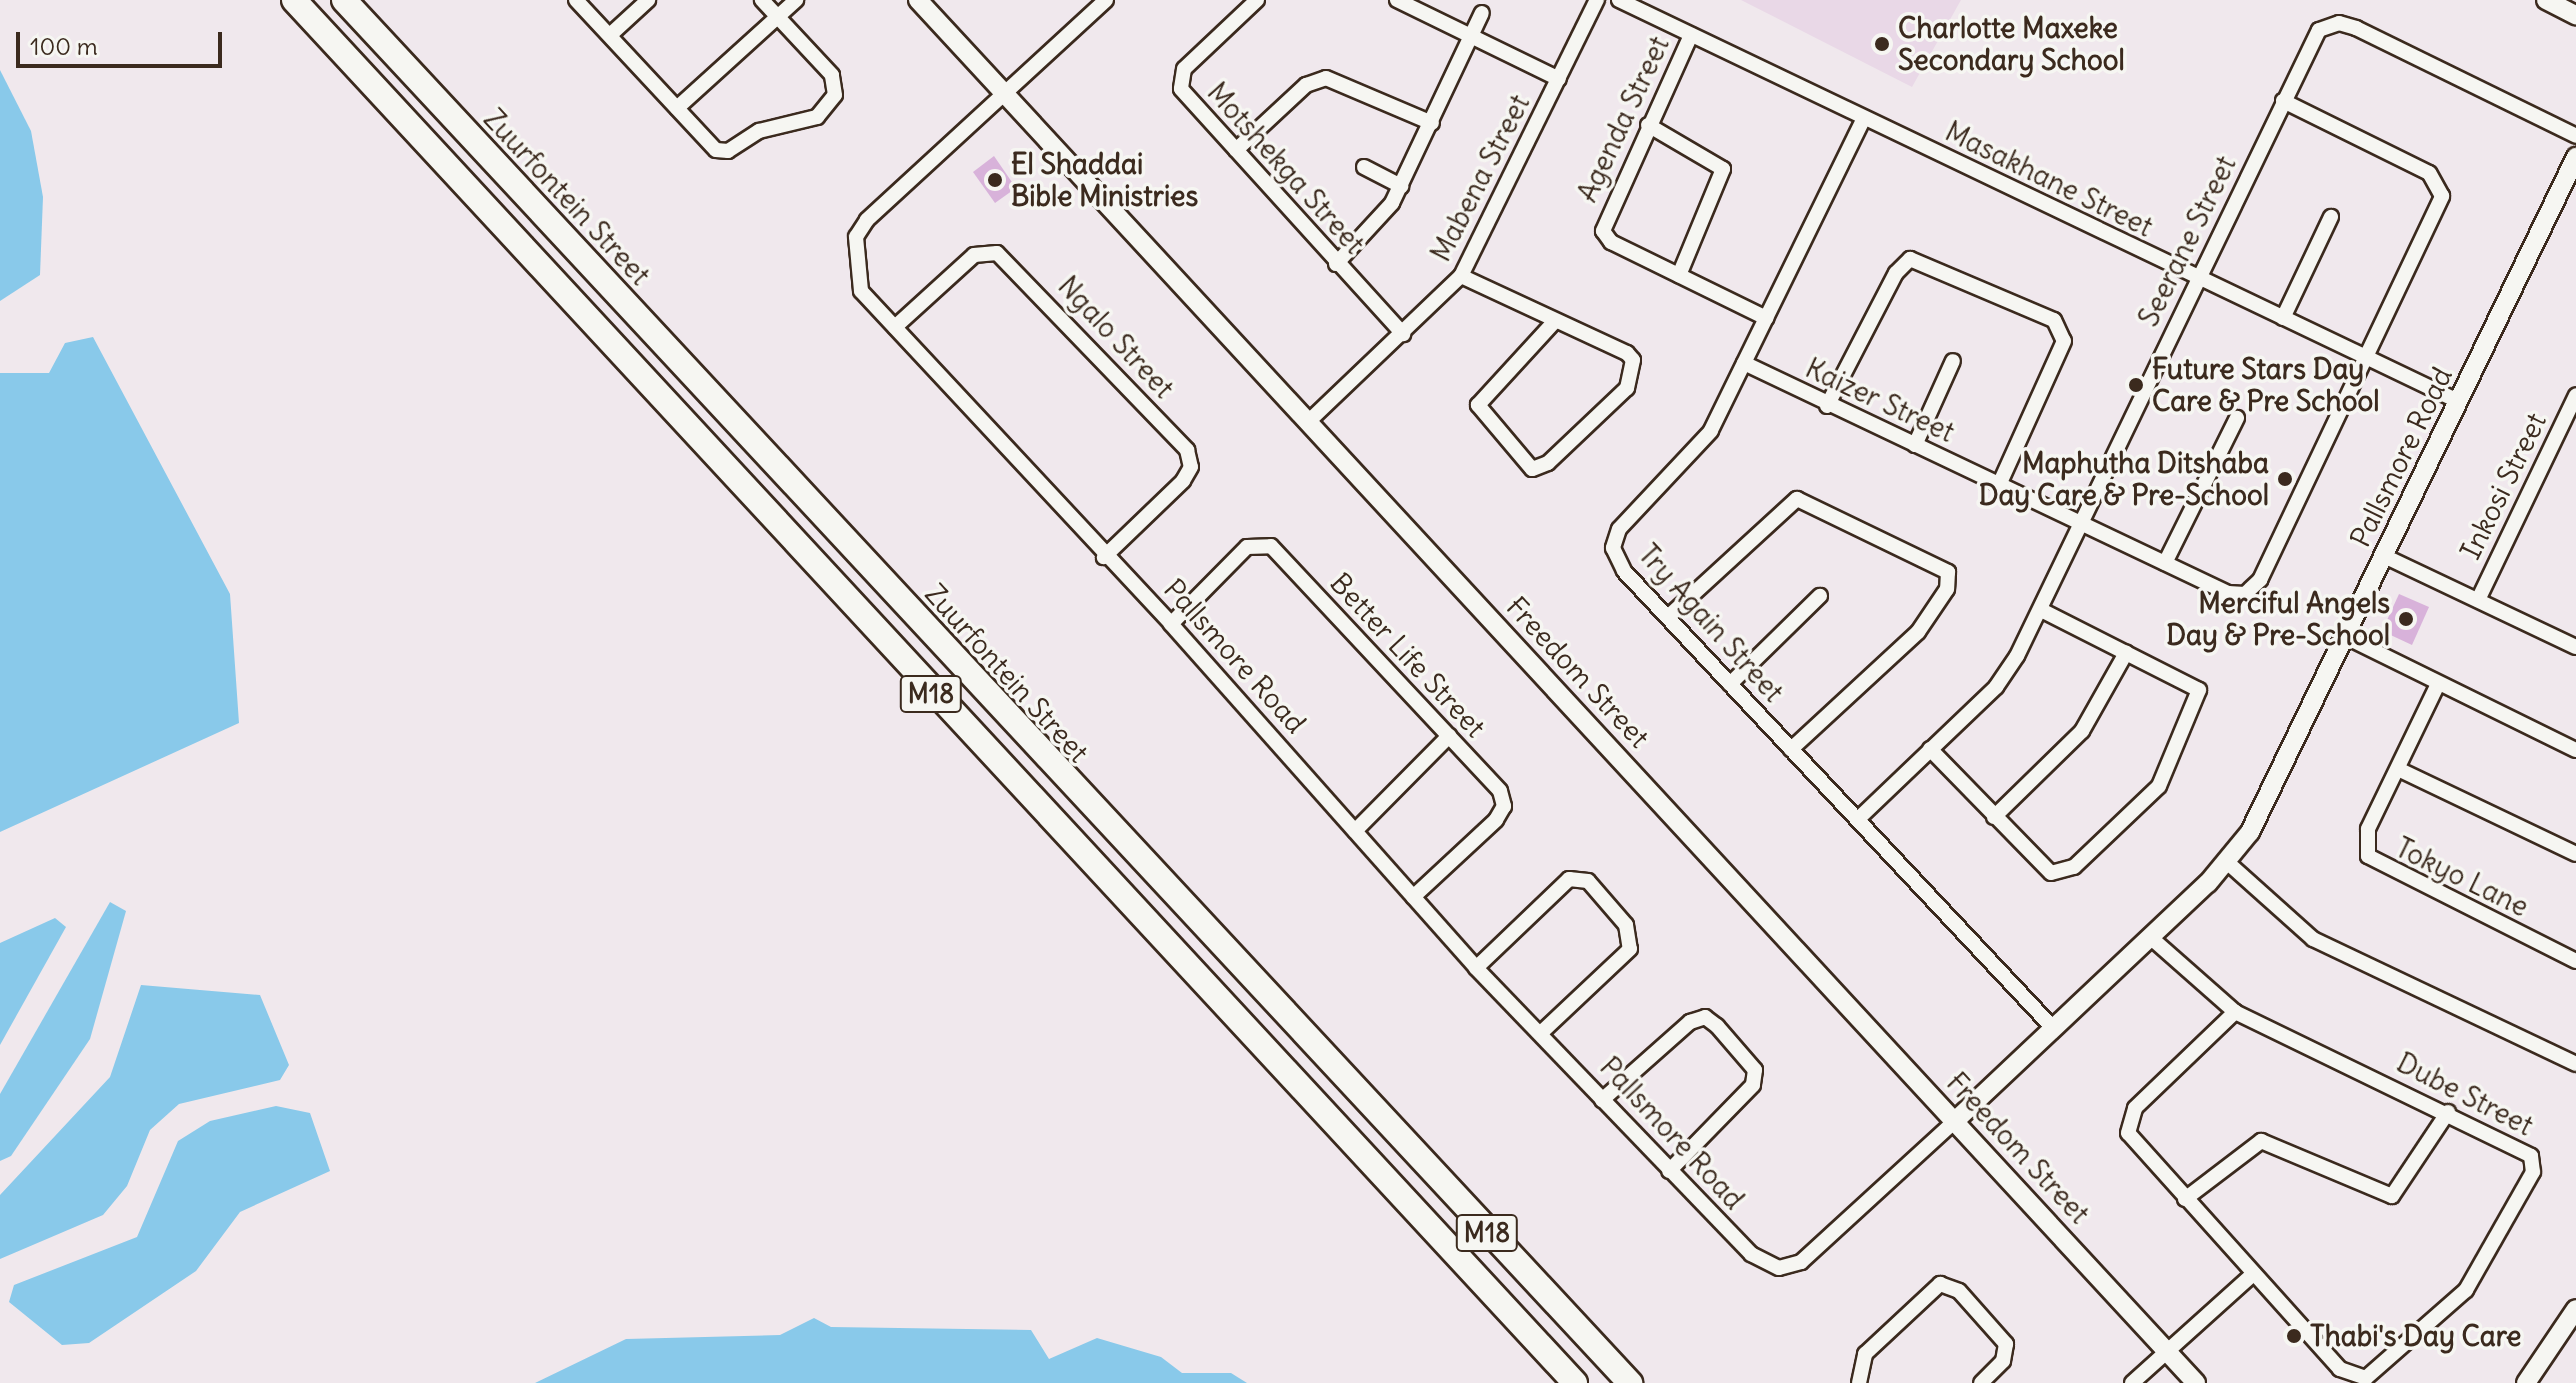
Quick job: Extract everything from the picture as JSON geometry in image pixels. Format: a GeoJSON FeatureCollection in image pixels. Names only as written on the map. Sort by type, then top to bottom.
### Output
{"type":"FeatureCollection","features":[{"type":"Feature","properties":{"kind":"main road","name":"M18"},"geometry":{"type":"LineString","coordinates":[[294,0],[1575,1383]]}},
{"type":"Feature","properties":{"kind":"main road","name":"Zuurfontein Street"},"geometry":{"type":"LineString","coordinates":[[344,0],[1630,1383]]}},
{"type":"Feature","properties":{"kind":"street"},"geometry":{"type":"LineString","coordinates":[[576,0],[716,150],[728,151],[759,131],[824,112],[835,80],[762,0]]}},
{"type":"Feature","properties":{"kind":"street"},"geometry":{"type":"LineString","coordinates":[[610,35],[648,0]]}},
{"type":"Feature","properties":{"kind":"street"},"geometry":{"type":"LineString","coordinates":[[677,108],[796,0]]}},
{"type":"Feature","properties":{"kind":"street","name":"Freedom Street"},"geometry":{"type":"LineString","coordinates":[[918,0],[2196,1383]]}},
{"type":"Feature","properties":{"kind":"street","name":"Pallsmore Road"},"geometry":{"type":"LineString","coordinates":[[1106,0],[1003,93],[856,237],[861,291],[1104,557],[1171,624],[1476,968],[1751,1254],[1787,1268],[1955,1121],[2228,863],[2260,816],[2576,157]]}},
{"type":"Feature","properties":{"kind":"street","name":"Motshekga Street"},"geometry":{"type":"LineString","coordinates":[[1257,0],[1178,82],[1336,264],[1403,334]]}},
{"type":"Feature","properties":{"kind":"street"},"geometry":{"type":"LineString","coordinates":[[1397,0],[1559,79]]}},
{"type":"Feature","properties":{"kind":"street","name":"Mabena Street"},"geometry":{"type":"LineString","coordinates":[[1308,422],[1461,276],[1597,0]]}},
{"type":"Feature","properties":{"kind":"street","name":"Masakhane Street"},"geometry":{"type":"LineString","coordinates":[[1619,0],[2197,279],[2458,401]]}},
{"type":"Feature","properties":{"kind":"street"},"geometry":{"type":"LineString","coordinates":[[2546,0],[2576,15]]}},
{"type":"Feature","properties":{"kind":"street"},"geometry":{"type":"LineString","coordinates":[[1336,264],[1401,186],[1482,13]]}},
{"type":"Feature","properties":{"kind":"street","name":"Seerane Street"},"geometry":{"type":"LineString","coordinates":[[1858,819],[2007,673],[2083,523],[2314,37],[2339,23],[2576,136]]}},
{"type":"Feature","properties":{"kind":"street","name":"Agenda Street"},"geometry":{"type":"LineString","coordinates":[[1691,35],[1603,231],[1679,275],[1766,318]]}},
{"type":"Feature","properties":{"kind":"street"},"geometry":{"type":"LineString","coordinates":[[1236,150],[1306,85],[1326,78],[1432,123]]}},
{"type":"Feature","properties":{"kind":"street","name":"Kaizer Street"},"geometry":{"type":"LineString","coordinates":[[1744,363],[1827,406],[2234,595],[2255,587],[2437,211],[2440,184],[2283,101]]}},
{"type":"Feature","properties":{"kind":"street","name":"Try Again Street"},"geometry":{"type":"LineString","coordinates":[[1864,118],[1702,448],[1614,539],[1619,564],[2053,1028]]}},
{"type":"Feature","properties":{"kind":"street"},"geometry":{"type":"LineString","coordinates":[[1648,125],[1723,169],[1679,275]]}},
{"type":"Feature","properties":{"kind":"street"},"geometry":{"type":"LineString","coordinates":[[1364,167],[1401,186]]}},
{"type":"Feature","properties":{"kind":"street"},"geometry":{"type":"LineString","coordinates":[[2283,318],[2331,217]]}},
{"type":"Feature","properties":{"kind":"street","name":"Ngalo Street"},"geometry":{"type":"LineString","coordinates":[[895,327],[974,255],[997,253],[1187,450],[1191,467],[1183,481],[1104,557]]}},
{"type":"Feature","properties":{"kind":"street"},"geometry":{"type":"LineString","coordinates":[[1827,406],[1896,273],[1910,259],[2054,320],[2064,341],[1999,485]]}},
{"type":"Feature","properties":{"kind":"street"},"geometry":{"type":"LineString","coordinates":[[1461,276],[1627,353],[1634,370],[1627,388],[1548,463],[1532,469],[1478,405],[1555,321]]}},
{"type":"Feature","properties":{"kind":"street"},"geometry":{"type":"LineString","coordinates":[[1915,445],[1953,361]]}},
{"type":"Feature","properties":{"kind":"street","name":"Inkosi Street"},"geometry":{"type":"LineString","coordinates":[[2478,600],[2576,395]]}},
{"type":"Feature","properties":{"kind":"street"},"geometry":{"type":"LineString","coordinates":[[2165,563],[2237,418]]}},
{"type":"Feature","properties":{"kind":"street"},"geometry":{"type":"LineString","coordinates":[[1668,617],[1797,499],[1948,572],[1947,589],[1918,632],[1791,749]]}},
{"type":"Feature","properties":{"kind":"street","name":"Better Life Street"},"geometry":{"type":"LineString","coordinates":[[1171,624],[1247,547],[1266,543],[1500,791],[1504,806],[1413,897]]}},
{"type":"Feature","properties":{"kind":"street"},"geometry":{"type":"LineString","coordinates":[[2384,556],[2576,647]]}},
{"type":"Feature","properties":{"kind":"street"},"geometry":{"type":"LineString","coordinates":[[1730,684],[1820,596]]}},
{"type":"Feature","properties":{"kind":"street"},"geometry":{"type":"LineString","coordinates":[[1930,749],[2037,864],[2059,874],[2159,786],[2199,690],[2041,610]]}},
{"type":"Feature","properties":{"kind":"street"},"geometry":{"type":"LineString","coordinates":[[2346,637],[2576,750]]}},
{"type":"Feature","properties":{"kind":"street"},"geometry":{"type":"LineString","coordinates":[[1994,817],[2082,731],[2126,653]]}},
{"type":"Feature","properties":{"kind":"street","name":"Tokyo Lane"},"geometry":{"type":"LineString","coordinates":[[2438,684],[2368,829],[2372,861],[2576,961]]}},
{"type":"Feature","properties":{"kind":"street"},"geometry":{"type":"LineString","coordinates":[[1355,831],[1449,736]]}},
{"type":"Feature","properties":{"kind":"street"},"geometry":{"type":"LineString","coordinates":[[2398,769],[2576,854]]}},
{"type":"Feature","properties":{"kind":"street"},"geometry":{"type":"LineString","coordinates":[[2228,863],[2313,939],[2576,1064]]}},
{"type":"Feature","properties":{"kind":"street"},"geometry":{"type":"LineString","coordinates":[[1476,968],[1569,879],[1588,881],[1626,925],[1631,944],[1541,1033]]}},
{"type":"Feature","properties":{"kind":"street","name":"Dube Street"},"geometry":{"type":"LineString","coordinates":[[2150,937],[2235,1012],[2525,1150],[2533,1172],[2466,1290],[2378,1372],[2353,1377],[2253,1274]]}},
{"type":"Feature","properties":{"kind":"street"},"geometry":{"type":"LineString","coordinates":[[2132,1383],[2253,1274],[2185,1199],[2127,1128],[2135,1108],[2235,1012]]}},
{"type":"Feature","properties":{"kind":"street"},"geometry":{"type":"LineString","coordinates":[[1602,1100],[1690,1022],[1705,1017],[1717,1026],[1755,1070],[1753,1085],[1669,1171]]}},
{"type":"Feature","properties":{"kind":"street"},"geometry":{"type":"LineString","coordinates":[[2185,1199],[2261,1141],[2392,1196],[2448,1112]]}},
{"type":"Feature","properties":{"kind":"street"},"geometry":{"type":"LineString","coordinates":[[1859,1383],[1865,1354],[1940,1284],[1959,1291],[2006,1344],[2003,1361],[1981,1383]]}},
{"type":"Feature","properties":{"kind":"street"},"geometry":{"type":"LineString","coordinates":[[2526,1383],[2576,1309]]}},
{"type":"Feature","properties":{"kind":"shaded area","name":"Charlotte Maxeke Secondary School"},"geometry":{"type":"Polygon","coordinates":[[[1741,0],[1961,0],[1912,87],[1741,0]]]}},
{"type":"Feature","properties":{"kind":"water"},"geometry":{"type":"Polygon","coordinates":[[[0,70],[31,131],[43,197],[40,275],[0,301],[0,70]]]}},
{"type":"Feature","properties":{"kind":"water"},"geometry":{"type":"Polygon","coordinates":[[[93,337],[230,594],[239,723],[0,832],[0,373],[49,373],[65,343],[93,337]]]}},
{"type":"Feature","properties":{"kind":"water"},"geometry":{"type":"Polygon","coordinates":[[[110,902],[126,911],[90,1039],[11,1156],[0,1161],[0,1094],[110,902]]]}},
{"type":"Feature","properties":{"kind":"water"},"geometry":{"type":"Polygon","coordinates":[[[55,918],[66,927],[0,1045],[0,943],[55,918]]]}},
{"type":"Feature","properties":{"kind":"water"},"geometry":{"type":"Polygon","coordinates":[[[141,985],[260,995],[289,1065],[280,1080],[179,1104],[150,1130],[127,1186],[103,1215],[0,1259],[0,1195],[110,1077],[141,985]]]}},
{"type":"Feature","properties":{"kind":"water"},"geometry":{"type":"Polygon","coordinates":[[[276,1106],[310,1113],[330,1171],[240,1212],[196,1271],[89,1343],[62,1345],[9,1302],[14,1285],[137,1237],[178,1141],[210,1121],[276,1106]]]}},
{"type":"Feature","properties":{"kind":"water"},"geometry":{"type":"Polygon","coordinates":[[[814,1318],[831,1327],[1031,1330],[1049,1359],[1097,1338],[1161,1357],[1182,1373],[1231,1373],[1247,1383],[535,1383],[626,1339],[780,1335],[814,1318]]]}},
{"type":"Feature","properties":{"kind":"building","name":"El Shaddai Bible Ministries"},"geometry":{"type":"Polygon","coordinates":[[[994,156],[1016,188],[995,203],[973,172],[994,156]]]}},
{"type":"Feature","properties":{"kind":"building","name":"Merciful Angels Day & Pre-School"},"geometry":{"type":"Polygon","coordinates":[[[2399,594],[2429,607],[2412,645],[2382,631],[2399,594]]]}},
{"type":"Feature","properties":{"kind":"place","name":"Charlotte Maxeke Secondary School"},"geometry":{"type":"Point","coordinates":[1882,44]}},
{"type":"Feature","properties":{"kind":"place","name":"El Shaddai Bible Ministries"},"geometry":{"type":"Point","coordinates":[995,180]}},
{"type":"Feature","properties":{"kind":"place","name":"Future Stars Day Care & Pre School"},"geometry":{"type":"Point","coordinates":[2136,385]}},
{"type":"Feature","properties":{"kind":"place","name":"Maphutha Ditshaba Day Care & Pre-School"},"geometry":{"type":"Point","coordinates":[2285,479]}},
{"type":"Feature","properties":{"kind":"place","name":"Merciful Angels Day & Pre-School"},"geometry":{"type":"Point","coordinates":[2406,619]}},
{"type":"Feature","properties":{"kind":"place","name":"Thabi's Day Care"},"geometry":{"type":"Point","coordinates":[2294,1336]}}]}
